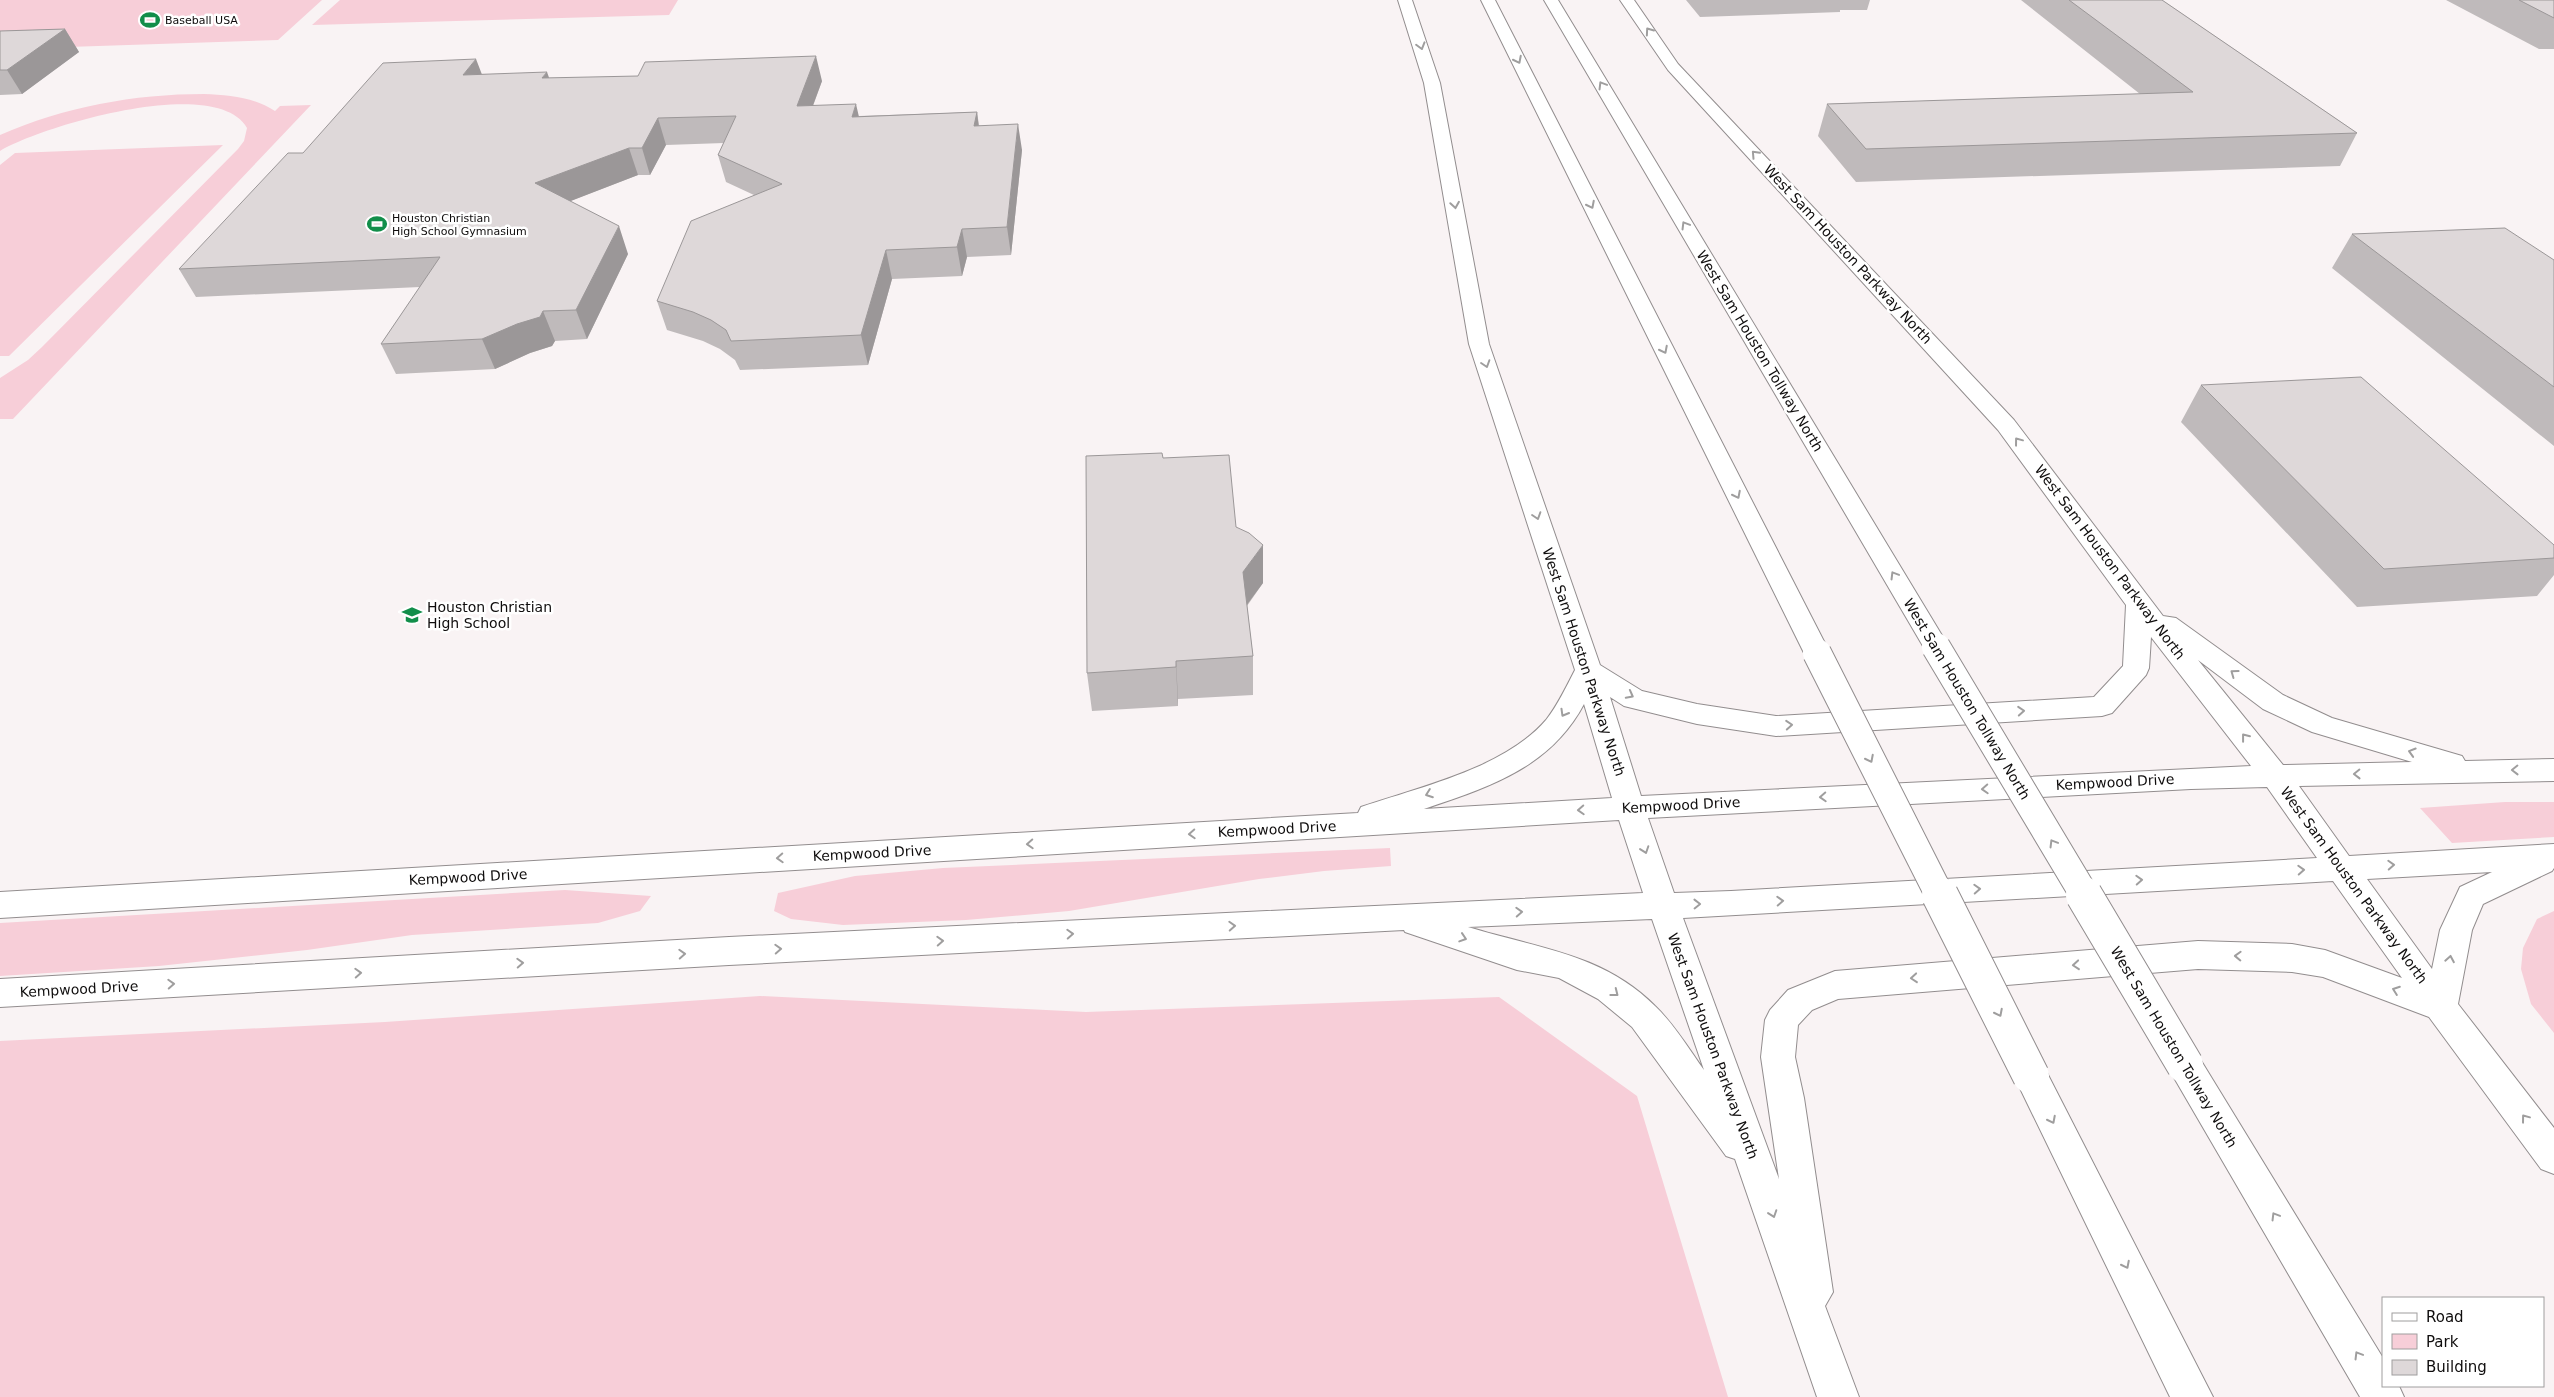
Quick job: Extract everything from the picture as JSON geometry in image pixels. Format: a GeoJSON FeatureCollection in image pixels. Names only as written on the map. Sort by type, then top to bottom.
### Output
{"type":"FeatureCollection","features":[{"type":"Feature","properties":{"kind":"main road","name":"West Sam Houston Parkway North"},"geometry":{"type":"LineString","coordinates":[[1405,0],[1432,83],[1479,344],[1588,670],[1630,808],[1838,1397]]}},
{"type":"Feature","properties":{"kind":"main road"},"geometry":{"type":"LineString","coordinates":[[1488,0],[2192,1397]]}},
{"type":"Feature","properties":{"kind":"main road","name":"West Sam Houston Tollway North"},"geometry":{"type":"LineString","coordinates":[[1551,0],[2384,1397]]}},
{"type":"Feature","properties":{"kind":"main road","name":"West Sam Houston Parkway North"},"geometry":{"type":"LineString","coordinates":[[1627,0],[1673,66],[2006,425],[2139,604],[2275,776],[2441,1007],[2554,1157]]}},
{"type":"Feature","properties":{"kind":"main road"},"geometry":{"type":"LineString","coordinates":[[1344,825],[1495,770],[1530,750],[1556,728],[1588,670],[1634,699],[1696,714],[1776,726],[2102,706],[2136,668],[2139,604]]}},
{"type":"Feature","properties":{"kind":"main road"},"geometry":{"type":"LineString","coordinates":[[2139,604],[2273,702],[2322,725],[2476,771]]}},
{"type":"Feature","properties":{"kind":"main road","name":"Kempwood Drive"},"geometry":{"type":"LineString","coordinates":[[0,905],[1630,808],[2191,778],[2554,770]]}},
{"type":"Feature","properties":{"kind":"main road"},"geometry":{"type":"LineString","coordinates":[[1822,1351],[1786,1098],[1778,1057],[1782,1020],[1800,1000],[1835,985],[2198,955],[2292,958],[2325,964],[2441,1007],[2456,930],[2471,896],[2553,856]]}},
{"type":"Feature","properties":{"kind":"main road","name":"Kempwood Drive"},"geometry":{"type":"LineString","coordinates":[[0,993],[729,951],[1663,904],[1741,903],[2553,856]]}},
{"type":"Feature","properties":{"kind":"main road"},"geometry":{"type":"LineString","coordinates":[[1400,918],[1517,956],[1565,966],[1610,989],[1644,1017],[1757,1168]]}},
{"type":"Feature","properties":{"kind":"green space","name":"Baseball USA"},"geometry":{"type":"Polygon","coordinates":[[[0,0],[322,0],[278,40],[8,49],[0,55],[0,0]]]}},
{"type":"Feature","properties":{"kind":"green space"},"geometry":{"type":"Polygon","coordinates":[[[340,0],[678,0],[669,15],[312,25],[340,0]]]}},
{"type":"Feature","properties":{"kind":"green space"},"geometry":{"type":"Polygon","coordinates":[[[204,94],[232,96],[250,100],[275,111],[280,106],[311,105],[13,419],[0,419],[0,378],[28,360],[42,347],[238,149],[244,141],[247,128],[229,112],[201,105],[166,105],[88,118],[52,129],[0,151],[0,135],[49,117],[100,104],[152,96],[204,94]]]}},
{"type":"Feature","properties":{"kind":"green space"},"geometry":{"type":"Polygon","coordinates":[[[223,145],[9,356],[0,356],[0,165],[15,153],[223,145]]]}},
{"type":"Feature","properties":{"kind":"green space"},"geometry":{"type":"Polygon","coordinates":[[[2505,802],[2554,802],[2554,837],[2452,843],[2420,808],[2505,802]]]}},
{"type":"Feature","properties":{"kind":"green space"},"geometry":{"type":"Polygon","coordinates":[[[1390,848],[1391,866],[1324,871],[1259,879],[1069,911],[966,920],[843,925],[791,919],[774,911],[778,893],[855,876],[943,868],[1390,848]]]}},
{"type":"Feature","properties":{"kind":"green space"},"geometry":{"type":"Polygon","coordinates":[[[565,890],[651,896],[640,911],[598,923],[412,935],[307,950],[159,966],[0,976],[0,923],[565,890]]]}},
{"type":"Feature","properties":{"kind":"green space"},"geometry":{"type":"Polygon","coordinates":[[[2554,911],[2554,1033],[2531,1004],[2521,969],[2523,948],[2537,919],[2554,911]]]}},
{"type":"Feature","properties":{"kind":"green space"},"geometry":{"type":"Polygon","coordinates":[[[760,996],[1086,1012],[1499,997],[1637,1096],[1728,1397],[0,1397],[0,1041],[385,1022],[760,996]]]}},
{"type":"Feature","properties":{"kind":"building"},"geometry":{"type":"Polygon","coordinates":[[[2069,0],[2162,0],[2357,133],[1866,149],[1827,104],[2193,92],[2069,0]]]}},
{"type":"Feature","properties":{"kind":"building"},"geometry":{"type":"Polygon","coordinates":[[[2519,0],[2554,0],[2554,18],[2519,0]]]}},
{"type":"Feature","properties":{"kind":"building"},"geometry":{"type":"Polygon","coordinates":[[[65,29],[7,70],[0,70],[0,31],[65,29]]]}},
{"type":"Feature","properties":{"kind":"building"},"geometry":{"type":"Polygon","coordinates":[[[816,56],[797,106],[856,104],[852,117],[977,112],[974,126],[1018,124],[1007,227],[962,229],[957,247],[886,250],[861,335],[731,341],[726,330],[711,320],[693,312],[657,301],[691,221],[782,184],[718,155],[736,116],[658,118],[642,148],[629,148],[535,183],[619,226],[576,310],[543,311],[540,317],[517,324],[482,339],[381,344],[440,257],[179,269],[288,153],[303,153],[383,63],[476,59],[463,75],[547,72],[542,78],[638,76],[645,62],[816,56]]]}},
{"type":"Feature","properties":{"kind":"building"},"geometry":{"type":"Polygon","coordinates":[[[2505,228],[2554,260],[2554,387],[2352,234],[2505,228]]]}},
{"type":"Feature","properties":{"kind":"building"},"geometry":{"type":"Polygon","coordinates":[[[2361,377],[2554,545],[2554,558],[2384,569],[2201,385],[2361,377]]]}},
{"type":"Feature","properties":{"kind":"building"},"geometry":{"type":"Polygon","coordinates":[[[1162,453],[1163,458],[1229,455],[1236,527],[1249,533],[1263,545],[1243,572],[1253,656],[1176,661],[1176,667],[1087,673],[1086,456],[1162,453]]]}},
{"type":"Feature","properties":{"kind":"place","name":"Baseball USA"},"geometry":{"type":"Point","coordinates":[150,20]}},
{"type":"Feature","properties":{"kind":"place","name":"Houston Christian High School Gymnasium"},"geometry":{"type":"Point","coordinates":[377,224]}},
{"type":"Feature","properties":{"kind":"place","name":"Houston Christian High School"},"geometry":{"type":"Point","coordinates":[412,615]}}]}
